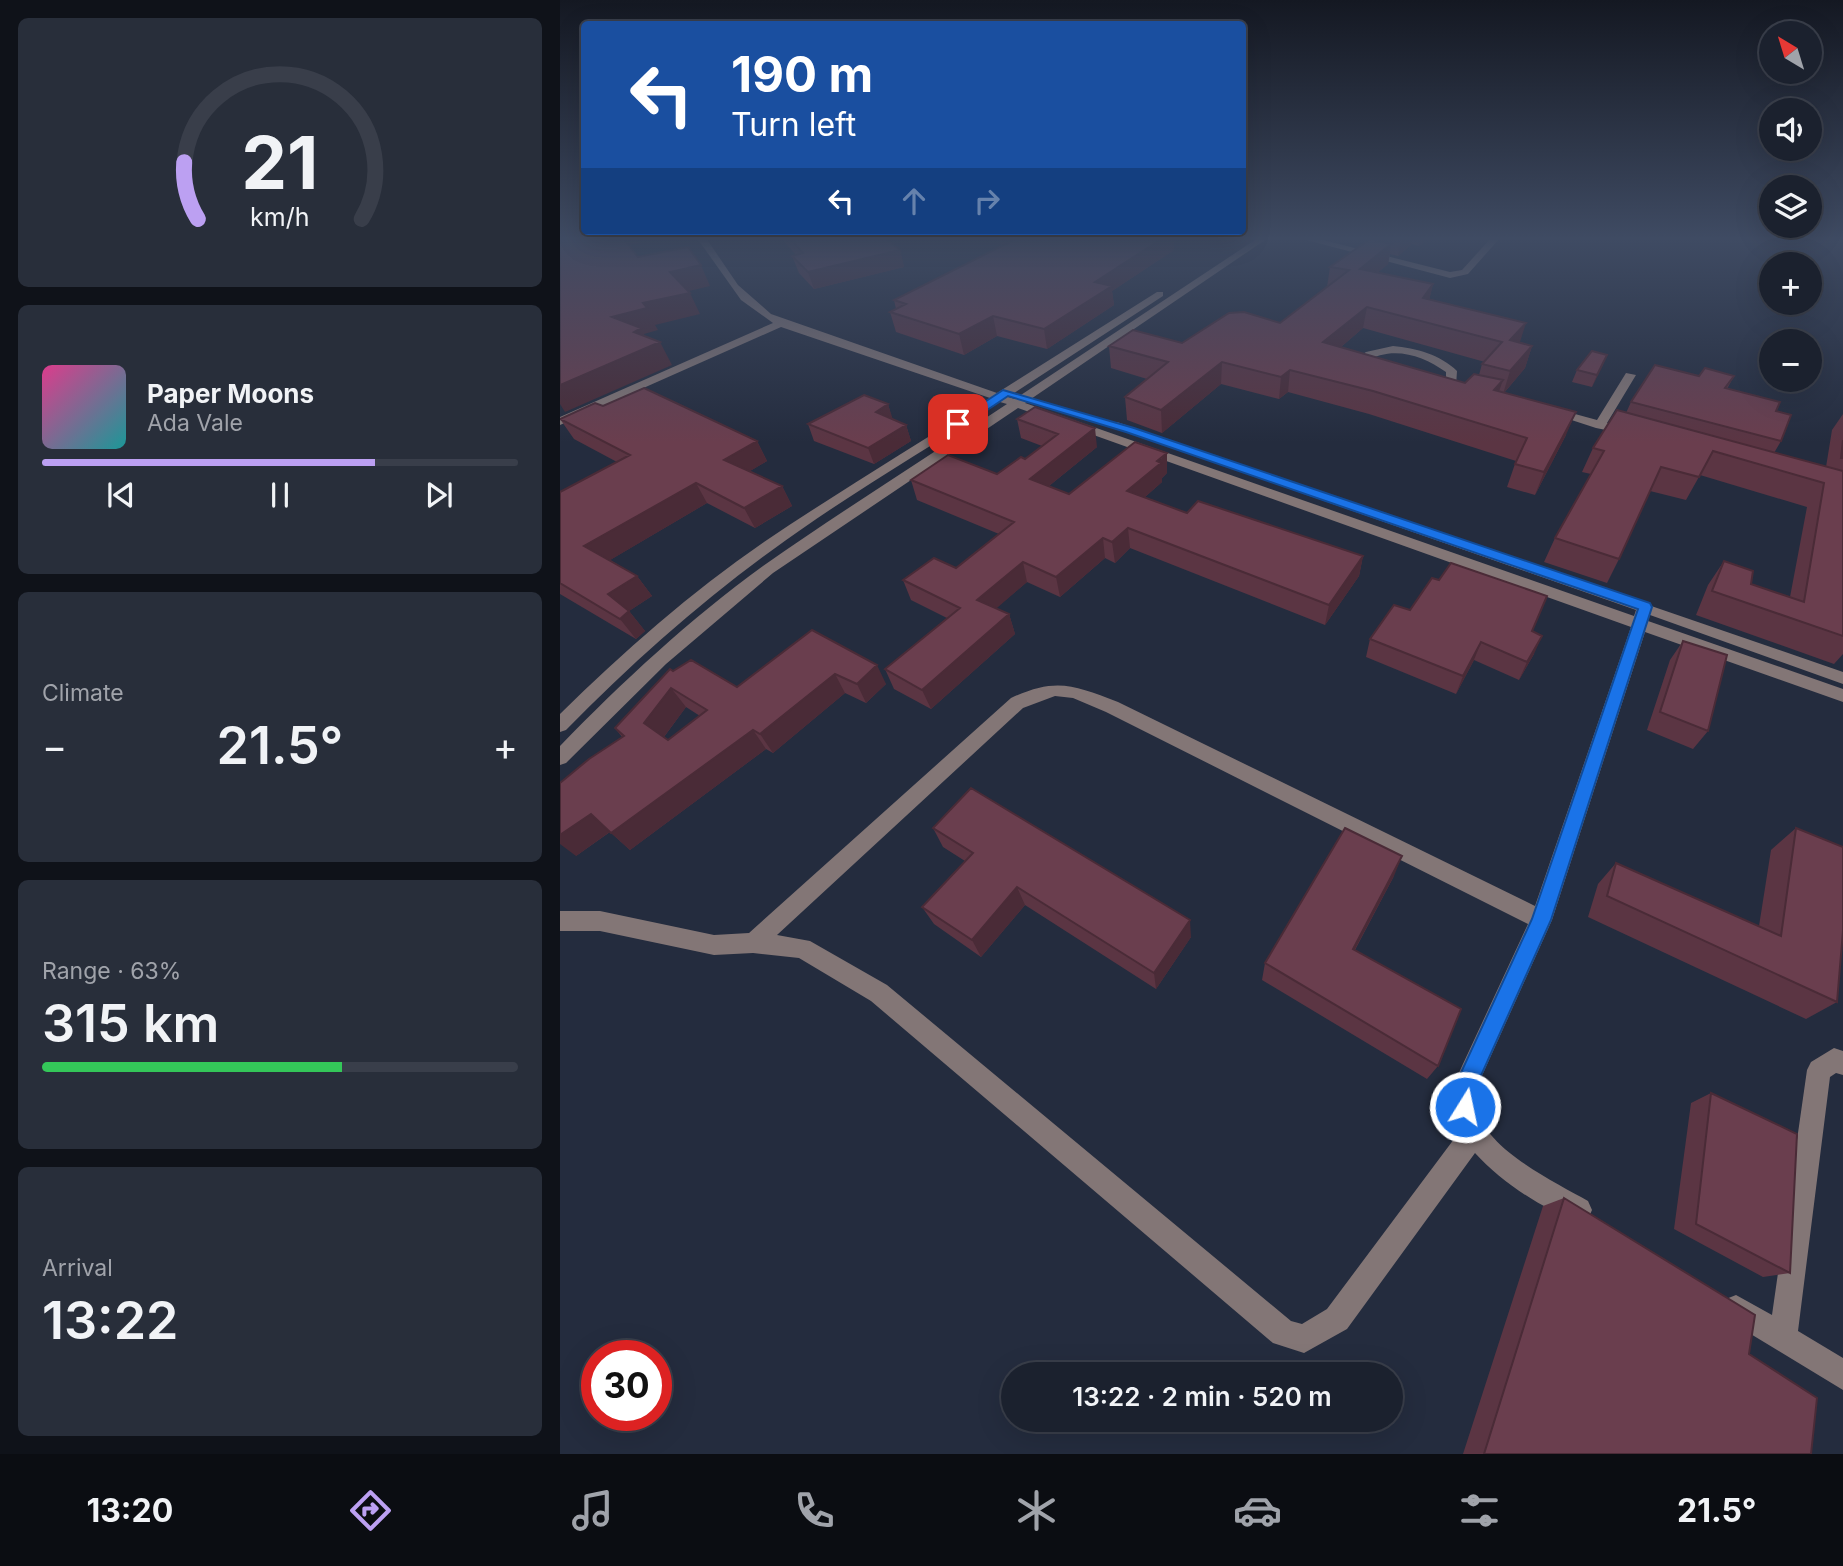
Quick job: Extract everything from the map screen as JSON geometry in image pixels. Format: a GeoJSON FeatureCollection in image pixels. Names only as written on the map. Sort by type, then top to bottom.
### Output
{"type":"FeatureCollection","features":[{"type":"Feature","properties":{"kind":"street"},"geometry":{"type":"LineString","coordinates":[[752,306],[761,314],[781,323],[981,391],[1219,461],[1360,517]]}},
{"type":"Feature","properties":{"kind":"street"},"geometry":{"type":"LineString","coordinates":[[560,758],[599,716],[713,613],[768,570],[1147,306]]}},
{"type":"Feature","properties":{"kind":"street"},"geometry":{"type":"LineString","coordinates":[[560,725],[623,664],[768,546],[1158,306]]}},
{"type":"Feature","properties":{"kind":"street"},"geometry":{"type":"LineString","coordinates":[[560,421],[781,323]]}},
{"type":"Feature","properties":{"kind":"street"},"geometry":{"type":"LineString","coordinates":[[1381,375],[1359,364],[1369,353],[1387,348],[1415,353],[1443,364],[1452,371],[1450,387]]}},
{"type":"Feature","properties":{"kind":"street"},"geometry":{"type":"LineString","coordinates":[[1600,425],[1630,375]]}},
{"type":"Feature","properties":{"kind":"street"},"geometry":{"type":"LineString","coordinates":[[1546,410],[1638,435]]}},
{"type":"Feature","properties":{"kind":"street"},"geometry":{"type":"LineString","coordinates":[[1124,434],[1206,471],[1360,517],[1643,615],[1843,678]]}},
{"type":"Feature","properties":{"kind":"street"},"geometry":{"type":"LineString","coordinates":[[1206,471],[1219,461]]}},
{"type":"Feature","properties":{"kind":"street"},"geometry":{"type":"LineString","coordinates":[[1643,615],[1843,695]]}},
{"type":"Feature","properties":{"kind":"street"},"geometry":{"type":"LineString","coordinates":[[1595,1221],[1501,1162],[1474,1133],[1465,1107],[1468,1079],[1541,920],[1643,615]]}},
{"type":"Feature","properties":{"kind":"street"},"geometry":{"type":"LineString","coordinates":[[753,943],[1017,703],[1042,690],[1063,688],[1112,707],[1541,920]]}},
{"type":"Feature","properties":{"kind":"street"},"geometry":{"type":"LineString","coordinates":[[560,921],[600,922],[714,945],[753,943],[802,948],[879,993],[1283,1333],[1304,1339],[1337,1319],[1474,1133]]}},
{"type":"Feature","properties":{"kind":"street"},"geometry":{"type":"LineString","coordinates":[[1783,1338],[1819,1070],[1834,1060],[1843,1063]]}},
{"type":"Feature","properties":{"kind":"street"},"geometry":{"type":"LineString","coordinates":[[1713,1294],[1843,1375]]}},
{"type":"Feature","properties":{"kind":"building"},"geometry":{"type":"Polygon","coordinates":[[[560,306],[645,306],[647,308],[612,317],[641,328],[634,332],[660,342],[560,385],[560,306]]]}},
{"type":"Feature","properties":{"kind":"building"},"geometry":{"type":"Polygon","coordinates":[[[902,306],[1081,306],[1044,329],[993,316],[959,334],[890,312],[902,306]]]}},
{"type":"Feature","properties":{"kind":"building"},"geometry":{"type":"Polygon","coordinates":[[[1302,306],[1455,306],[1526,323],[1510,340],[1532,346],[1510,371],[1482,364],[1502,342],[1367,307],[1323,342],[1465,383],[1474,374],[1503,380],[1494,390],[1576,412],[1544,472],[1515,464],[1527,438],[1373,391],[1290,370],[1281,377],[1222,362],[1161,410],[1125,397],[1168,362],[1109,346],[1133,330],[1182,343],[1229,313],[1244,312],[1280,323],[1302,306]]]}},
{"type":"Feature","properties":{"kind":"building"},"geometry":{"type":"Polygon","coordinates":[[[1592,351],[1607,355],[1597,375],[1577,370],[1592,351]]]}},
{"type":"Feature","properties":{"kind":"building"},"geometry":{"type":"Polygon","coordinates":[[[1655,365],[1699,376],[1705,368],[1734,376],[1725,388],[1780,402],[1776,411],[1791,415],[1781,441],[1631,402],[1655,365]]]}},
{"type":"Feature","properties":{"kind":"building"},"geometry":{"type":"Polygon","coordinates":[[[644,388],[757,441],[724,460],[782,486],[744,508],[696,483],[584,546],[637,576],[608,594],[629,611],[620,619],[560,583],[560,492],[630,455],[560,419],[595,403],[603,406],[644,388]]]}},
{"type":"Feature","properties":{"kind":"building"},"geometry":{"type":"Polygon","coordinates":[[[864,395],[888,404],[876,412],[906,425],[868,448],[808,424],[864,395]]]}},
{"type":"Feature","properties":{"kind":"building"},"geometry":{"type":"Polygon","coordinates":[[[1035,407],[1095,428],[1030,479],[1069,494],[1135,442],[1167,453],[1157,461],[1161,463],[1127,491],[1187,513],[1198,501],[1363,556],[1329,605],[1128,528],[1112,542],[1103,538],[1056,577],[1023,562],[977,600],[1009,614],[922,690],[885,669],[960,608],[903,580],[934,558],[956,568],[1014,522],[911,480],[948,455],[997,474],[1021,457],[1025,459],[1058,434],[1017,419],[1035,407]]]}},
{"type":"Feature","properties":{"kind":"building"},"geometry":{"type":"Polygon","coordinates":[[[1617,410],[1843,471],[1843,636],[1712,591],[1724,561],[1753,571],[1751,584],[1804,602],[1824,483],[1713,451],[1699,477],[1661,467],[1619,559],[1555,538],[1604,451],[1593,448],[1617,410]]]}},
{"type":"Feature","properties":{"kind":"building"},"geometry":{"type":"Polygon","coordinates":[[[1451,563],[1547,596],[1532,631],[1542,636],[1527,662],[1481,642],[1463,676],[1370,639],[1394,605],[1410,610],[1432,578],[1439,580],[1451,563]]]}},
{"type":"Feature","properties":{"kind":"building"},"geometry":{"type":"Polygon","coordinates":[[[812,630],[877,665],[857,684],[835,674],[760,734],[753,730],[611,833],[591,814],[560,835],[560,783],[589,759],[624,736],[615,728],[670,669],[673,671],[691,660],[737,687],[812,630]],[[671,688],[644,723],[668,740],[707,710],[671,688]]]}},
{"type":"Feature","properties":{"kind":"building"},"geometry":{"type":"Polygon","coordinates":[[[1683,641],[1727,655],[1708,731],[1660,712],[1683,641]]]}},
{"type":"Feature","properties":{"kind":"building"},"geometry":{"type":"Polygon","coordinates":[[[971,788],[1190,920],[1154,973],[1017,887],[972,940],[922,907],[973,853],[933,828],[971,788]]]}},
{"type":"Feature","properties":{"kind":"building"},"geometry":{"type":"Polygon","coordinates":[[[1345,828],[1402,856],[1353,949],[1461,1009],[1438,1066],[1265,963],[1345,828]]]}},
{"type":"Feature","properties":{"kind":"building"},"geometry":{"type":"Polygon","coordinates":[[[1796,828],[1843,847],[1843,931],[1837,1002],[1607,896],[1616,863],[1781,936],[1796,828]]]}},
{"type":"Feature","properties":{"kind":"building"},"geometry":{"type":"Polygon","coordinates":[[[1711,1093],[1797,1134],[1790,1273],[1696,1224],[1711,1093]]]}},
{"type":"Feature","properties":{"kind":"building"},"geometry":{"type":"Polygon","coordinates":[[[1564,1198],[1755,1315],[1749,1354],[1817,1398],[1811,1454],[1484,1454],[1564,1198]]]}},
{"type":"Feature","properties":{"kind":"route"},"geometry":{"type":"LineString","coordinates":[[958,424],[1007,393],[1130,430],[1645,607],[1541,920],[1468,1079],[1465,1107]]}}]}
